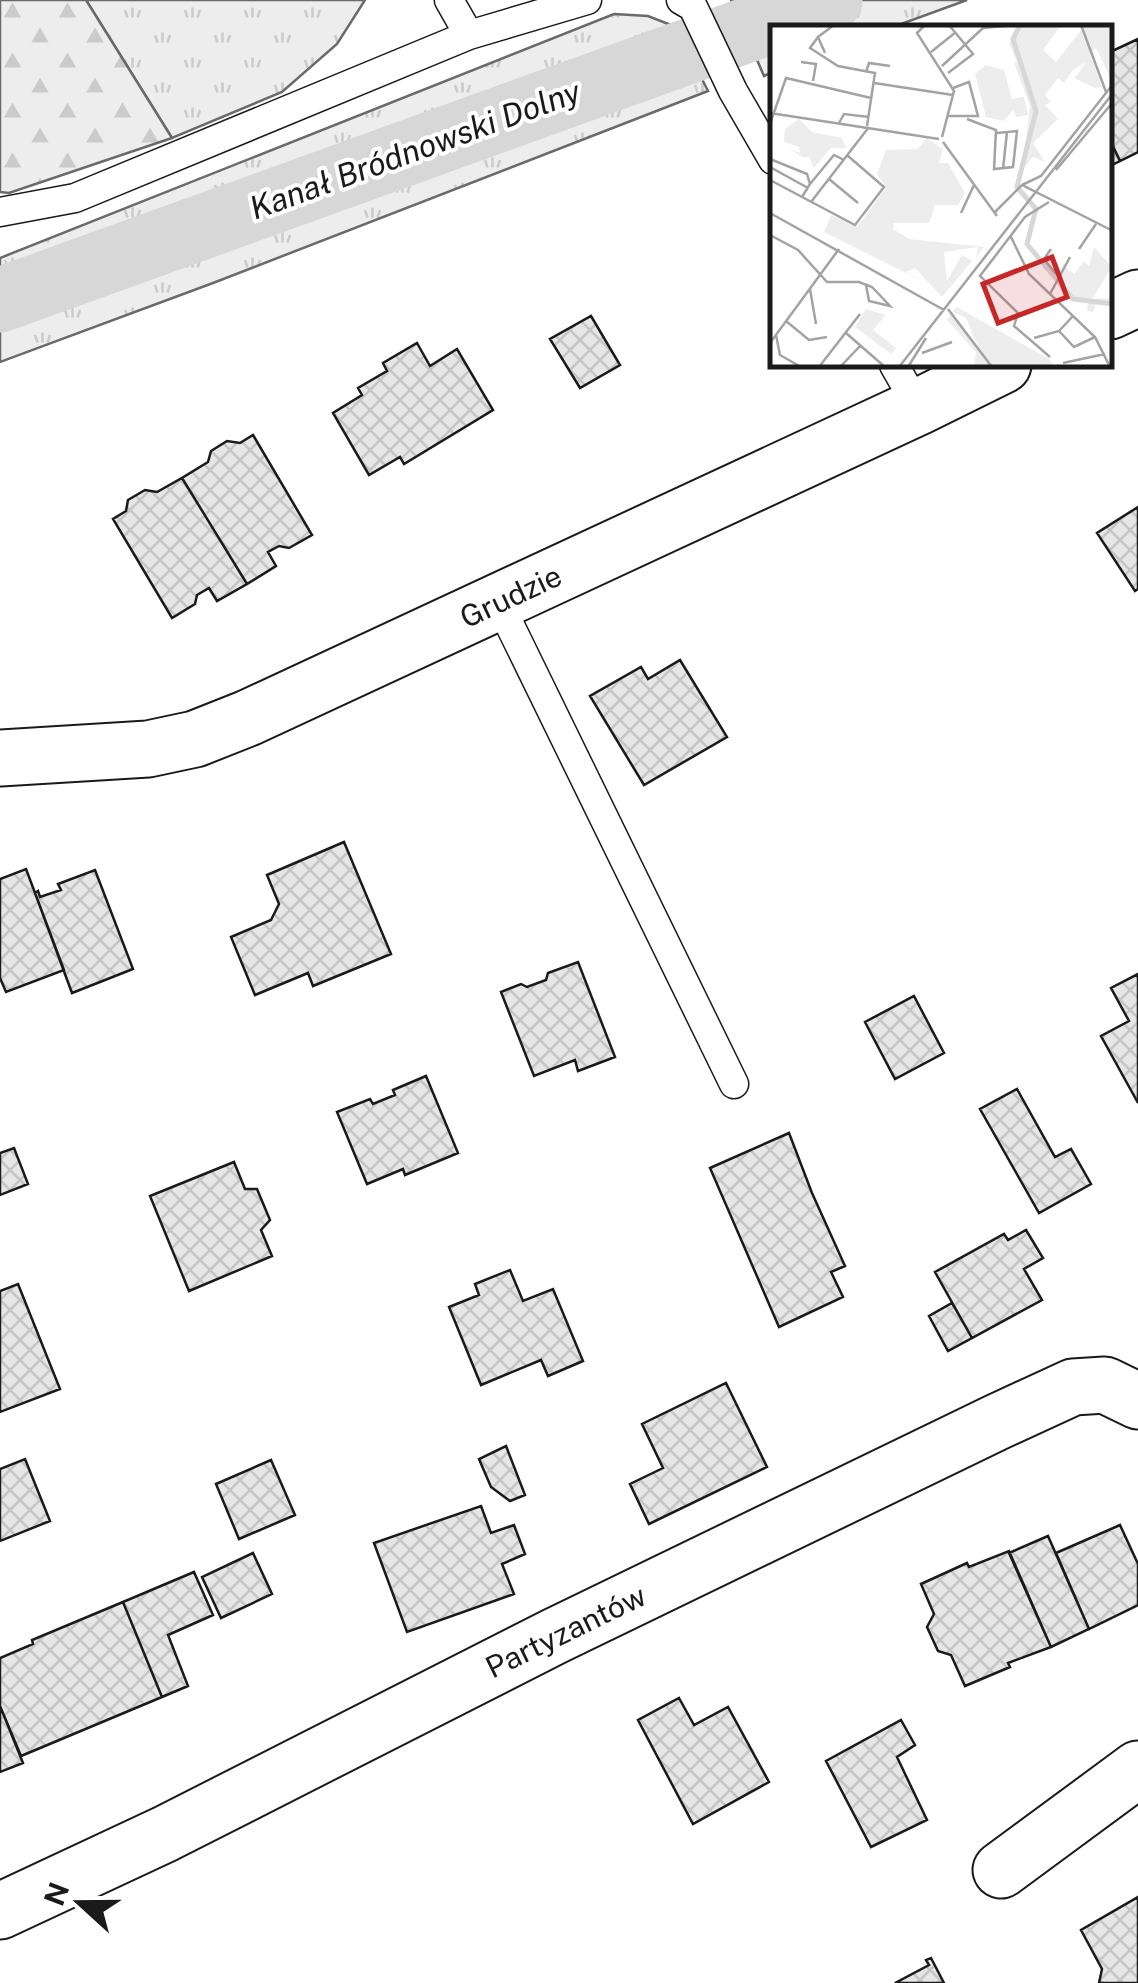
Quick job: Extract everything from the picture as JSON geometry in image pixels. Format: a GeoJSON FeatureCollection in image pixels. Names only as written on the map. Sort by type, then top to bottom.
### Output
{"type":"FeatureCollection","features":[{"type":"Feature","properties":{"kind":"street"},"geometry":{"type":"LineString","coordinates":[[1113,310],[1138,298]]}},
{"type":"Feature","properties":{"kind":"street","name":"Grudzie"},"geometry":{"type":"LineString","coordinates":[[0,758],[148,749],[195,739],[499,603],[906,386],[989,368]]}},
{"type":"Feature","properties":{"kind":"street","name":"Partyzantów"},"geometry":{"type":"LineString","coordinates":[[0,1912],[164,1834],[590,1619],[1073,1386],[1105,1384],[1138,1400]]}},
{"type":"Feature","properties":{"kind":"street"},"geometry":{"type":"LineString","coordinates":[[1001,1870],[1138,1769]]}},
{"type":"Feature","properties":{"kind":"lane"},"geometry":{"type":"LineString","coordinates":[[449,0],[469,34]]}},
{"type":"Feature","properties":{"kind":"lane"},"geometry":{"type":"LineString","coordinates":[[0,212],[74,198],[469,34],[587,0]]}},
{"type":"Feature","properties":{"kind":"lane"},"geometry":{"type":"LineString","coordinates":[[687,4],[770,155]]}},
{"type":"Feature","properties":{"kind":"lane"},"geometry":{"type":"LineString","coordinates":[[499,603],[734,1084]]}},
{"type":"Feature","properties":{"kind":"green space"},"geometry":{"type":"Polygon","coordinates":[[[0,0],[86,0],[172,138],[9,193],[0,192],[0,0]]]}},
{"type":"Feature","properties":{"kind":"green space"},"geometry":{"type":"Polygon","coordinates":[[[86,0],[365,0],[337,44],[282,92],[172,138],[86,0]]]}},
{"type":"Feature","properties":{"kind":"green space"},"geometry":{"type":"Polygon","coordinates":[[[731,0],[967,0],[898,25],[770,25],[770,73],[764,76],[731,0]]]}},
{"type":"Feature","properties":{"kind":"green space"},"geometry":{"type":"Polygon","coordinates":[[[614,14],[648,16],[676,27],[708,91],[0,362],[0,258],[614,14]]]}},
{"type":"Feature","properties":{"kind":"building"},"geometry":{"type":"Polygon","coordinates":[[[1138,39],[1138,152],[1120,161],[1113,146],[1113,51],[1138,39]]]}},
{"type":"Feature","properties":{"kind":"building"},"geometry":{"type":"Polygon","coordinates":[[[1113,146],[1120,161],[1113,164],[1113,146]]]}},
{"type":"Feature","properties":{"kind":"building"},"geometry":{"type":"Polygon","coordinates":[[[591,316],[620,365],[580,388],[550,339],[591,316]]]}},
{"type":"Feature","properties":{"kind":"building"},"geometry":{"type":"Polygon","coordinates":[[[417,343],[430,366],[457,349],[493,410],[404,464],[400,457],[369,475],[333,413],[362,395],[358,388],[387,371],[383,363],[417,343]]]}},
{"type":"Feature","properties":{"kind":"building"},"geometry":{"type":"Polygon","coordinates":[[[253,435],[312,535],[289,548],[279,546],[268,552],[276,566],[247,584],[182,478],[208,462],[211,451],[227,441],[240,443],[253,435]]]}},
{"type":"Feature","properties":{"kind":"building"},"geometry":{"type":"Polygon","coordinates":[[[182,478],[247,584],[217,601],[209,588],[197,595],[195,604],[172,618],[113,519],[126,511],[128,500],[145,490],[157,492],[182,478]]]}},
{"type":"Feature","properties":{"kind":"building"},"geometry":{"type":"Polygon","coordinates":[[[1138,507],[1138,589],[1135,591],[1097,533],[1138,507]]]}},
{"type":"Feature","properties":{"kind":"building"},"geometry":{"type":"Polygon","coordinates":[[[680,660],[727,737],[644,785],[590,696],[641,667],[648,679],[680,660]]]}},
{"type":"Feature","properties":{"kind":"building"},"geometry":{"type":"Polygon","coordinates":[[[344,842],[391,954],[313,986],[308,973],[255,995],[231,937],[271,920],[279,904],[267,875],[344,842]]]}},
{"type":"Feature","properties":{"kind":"building"},"geometry":{"type":"Polygon","coordinates":[[[26,869],[64,970],[6,992],[0,978],[0,879],[26,869]]]}},
{"type":"Feature","properties":{"kind":"building"},"geometry":{"type":"Polygon","coordinates":[[[95,870],[133,969],[72,993],[35,893],[38,891],[40,897],[61,890],[58,884],[95,870]]]}},
{"type":"Feature","properties":{"kind":"building"},"geometry":{"type":"Polygon","coordinates":[[[578,962],[615,1057],[578,1071],[575,1060],[534,1076],[501,992],[546,980],[548,973],[578,962]]]}},
{"type":"Feature","properties":{"kind":"building"},"geometry":{"type":"Polygon","coordinates":[[[1138,974],[1138,1103],[1101,1036],[1129,1021],[1111,988],[1138,974]]]}},
{"type":"Feature","properties":{"kind":"building"},"geometry":{"type":"Polygon","coordinates":[[[914,996],[944,1053],[895,1079],[865,1022],[914,996]]]}},
{"type":"Feature","properties":{"kind":"building"},"geometry":{"type":"Polygon","coordinates":[[[426,1076],[458,1153],[405,1175],[403,1169],[367,1184],[337,1112],[370,1099],[373,1104],[395,1095],[393,1090],[426,1076]]]}},
{"type":"Feature","properties":{"kind":"building"},"geometry":{"type":"Polygon","coordinates":[[[1017,1089],[1055,1157],[1071,1149],[1091,1184],[1039,1213],[980,1109],[1017,1089]]]}},
{"type":"Feature","properties":{"kind":"building"},"geometry":{"type":"Polygon","coordinates":[[[789,1133],[845,1266],[831,1272],[843,1297],[779,1327],[710,1168],[789,1133]]]}},
{"type":"Feature","properties":{"kind":"building"},"geometry":{"type":"Polygon","coordinates":[[[14,1148],[28,1184],[0,1195],[0,1153],[14,1148]]]}},
{"type":"Feature","properties":{"kind":"building"},"geometry":{"type":"Polygon","coordinates":[[[234,1162],[245,1189],[257,1189],[270,1220],[261,1230],[272,1256],[189,1291],[150,1196],[234,1162]]]}},
{"type":"Feature","properties":{"kind":"building"},"geometry":{"type":"Polygon","coordinates":[[[1026,1230],[1043,1258],[1024,1269],[1042,1300],[972,1338],[935,1272],[1004,1234],[1008,1240],[1026,1230]]]}},
{"type":"Feature","properties":{"kind":"building"},"geometry":{"type":"Polygon","coordinates":[[[510,1270],[523,1301],[553,1289],[583,1361],[548,1376],[541,1360],[481,1385],[449,1307],[479,1295],[475,1284],[510,1270]]]}},
{"type":"Feature","properties":{"kind":"building"},"geometry":{"type":"Polygon","coordinates":[[[18,1284],[60,1389],[0,1412],[0,1291],[18,1284]]]}},
{"type":"Feature","properties":{"kind":"building"},"geometry":{"type":"Polygon","coordinates":[[[952,1303],[972,1338],[948,1351],[929,1316],[952,1303]]]}},
{"type":"Feature","properties":{"kind":"building"},"geometry":{"type":"Polygon","coordinates":[[[726,1383],[767,1467],[649,1524],[630,1484],[663,1468],[642,1424],[726,1383]]]}},
{"type":"Feature","properties":{"kind":"building"},"geometry":{"type":"Polygon","coordinates":[[[506,1446],[525,1495],[510,1501],[491,1487],[479,1459],[506,1446]]]}},
{"type":"Feature","properties":{"kind":"building"},"geometry":{"type":"Polygon","coordinates":[[[25,1459],[50,1521],[0,1541],[0,1469],[25,1459]]]}},
{"type":"Feature","properties":{"kind":"building"},"geometry":{"type":"Polygon","coordinates":[[[271,1460],[295,1515],[239,1539],[216,1484],[271,1460]]]}},
{"type":"Feature","properties":{"kind":"building"},"geometry":{"type":"Polygon","coordinates":[[[481,1506],[491,1533],[514,1525],[525,1554],[502,1564],[514,1594],[407,1632],[374,1543],[481,1506]]]}},
{"type":"Feature","properties":{"kind":"building"},"geometry":{"type":"Polygon","coordinates":[[[1120,1525],[1138,1564],[1138,1605],[1089,1629],[1056,1553],[1120,1525]]]}},
{"type":"Feature","properties":{"kind":"building"},"geometry":{"type":"Polygon","coordinates":[[[1048,1536],[1089,1629],[1051,1647],[1009,1553],[1048,1536]]]}},
{"type":"Feature","properties":{"kind":"building"},"geometry":{"type":"Polygon","coordinates":[[[1009,1551],[1051,1647],[1008,1663],[1010,1667],[965,1686],[951,1655],[938,1651],[927,1627],[934,1614],[921,1584],[967,1563],[969,1567],[1009,1551]]]}},
{"type":"Feature","properties":{"kind":"building"},"geometry":{"type":"Polygon","coordinates":[[[253,1553],[272,1594],[221,1618],[202,1577],[253,1553]]]}},
{"type":"Feature","properties":{"kind":"building"},"geometry":{"type":"Polygon","coordinates":[[[194,1572],[213,1615],[168,1635],[188,1686],[162,1697],[123,1602],[194,1572]]]}},
{"type":"Feature","properties":{"kind":"building"},"geometry":{"type":"Polygon","coordinates":[[[123,1602],[162,1697],[21,1756],[0,1706],[0,1658],[33,1644],[32,1640],[123,1602]]]}},
{"type":"Feature","properties":{"kind":"building"},"geometry":{"type":"Polygon","coordinates":[[[679,1698],[694,1725],[728,1707],[769,1782],[693,1824],[638,1720],[679,1698]]]}},
{"type":"Feature","properties":{"kind":"building"},"geometry":{"type":"Polygon","coordinates":[[[0,1706],[23,1763],[0,1772],[0,1706]]]}},
{"type":"Feature","properties":{"kind":"building"},"geometry":{"type":"Polygon","coordinates":[[[901,1720],[915,1745],[897,1757],[927,1820],[871,1847],[826,1761],[901,1720]]]}},
{"type":"Feature","properties":{"kind":"building"},"geometry":{"type":"Polygon","coordinates":[[[1138,1897],[1138,1983],[1099,1983],[1102,1969],[1081,1930],[1138,1897]]]}},
{"type":"Feature","properties":{"kind":"building"},"geometry":{"type":"Polygon","coordinates":[[[931,1958],[944,1983],[895,1983],[929,1965],[926,1960],[931,1958]]]}},
{"type":"Feature","properties":{"kind":"waterway","name":"Kanał Bródnowski Dolny"},"geometry":{"type":"LineString","coordinates":[[0,300],[830,0]]}}]}
